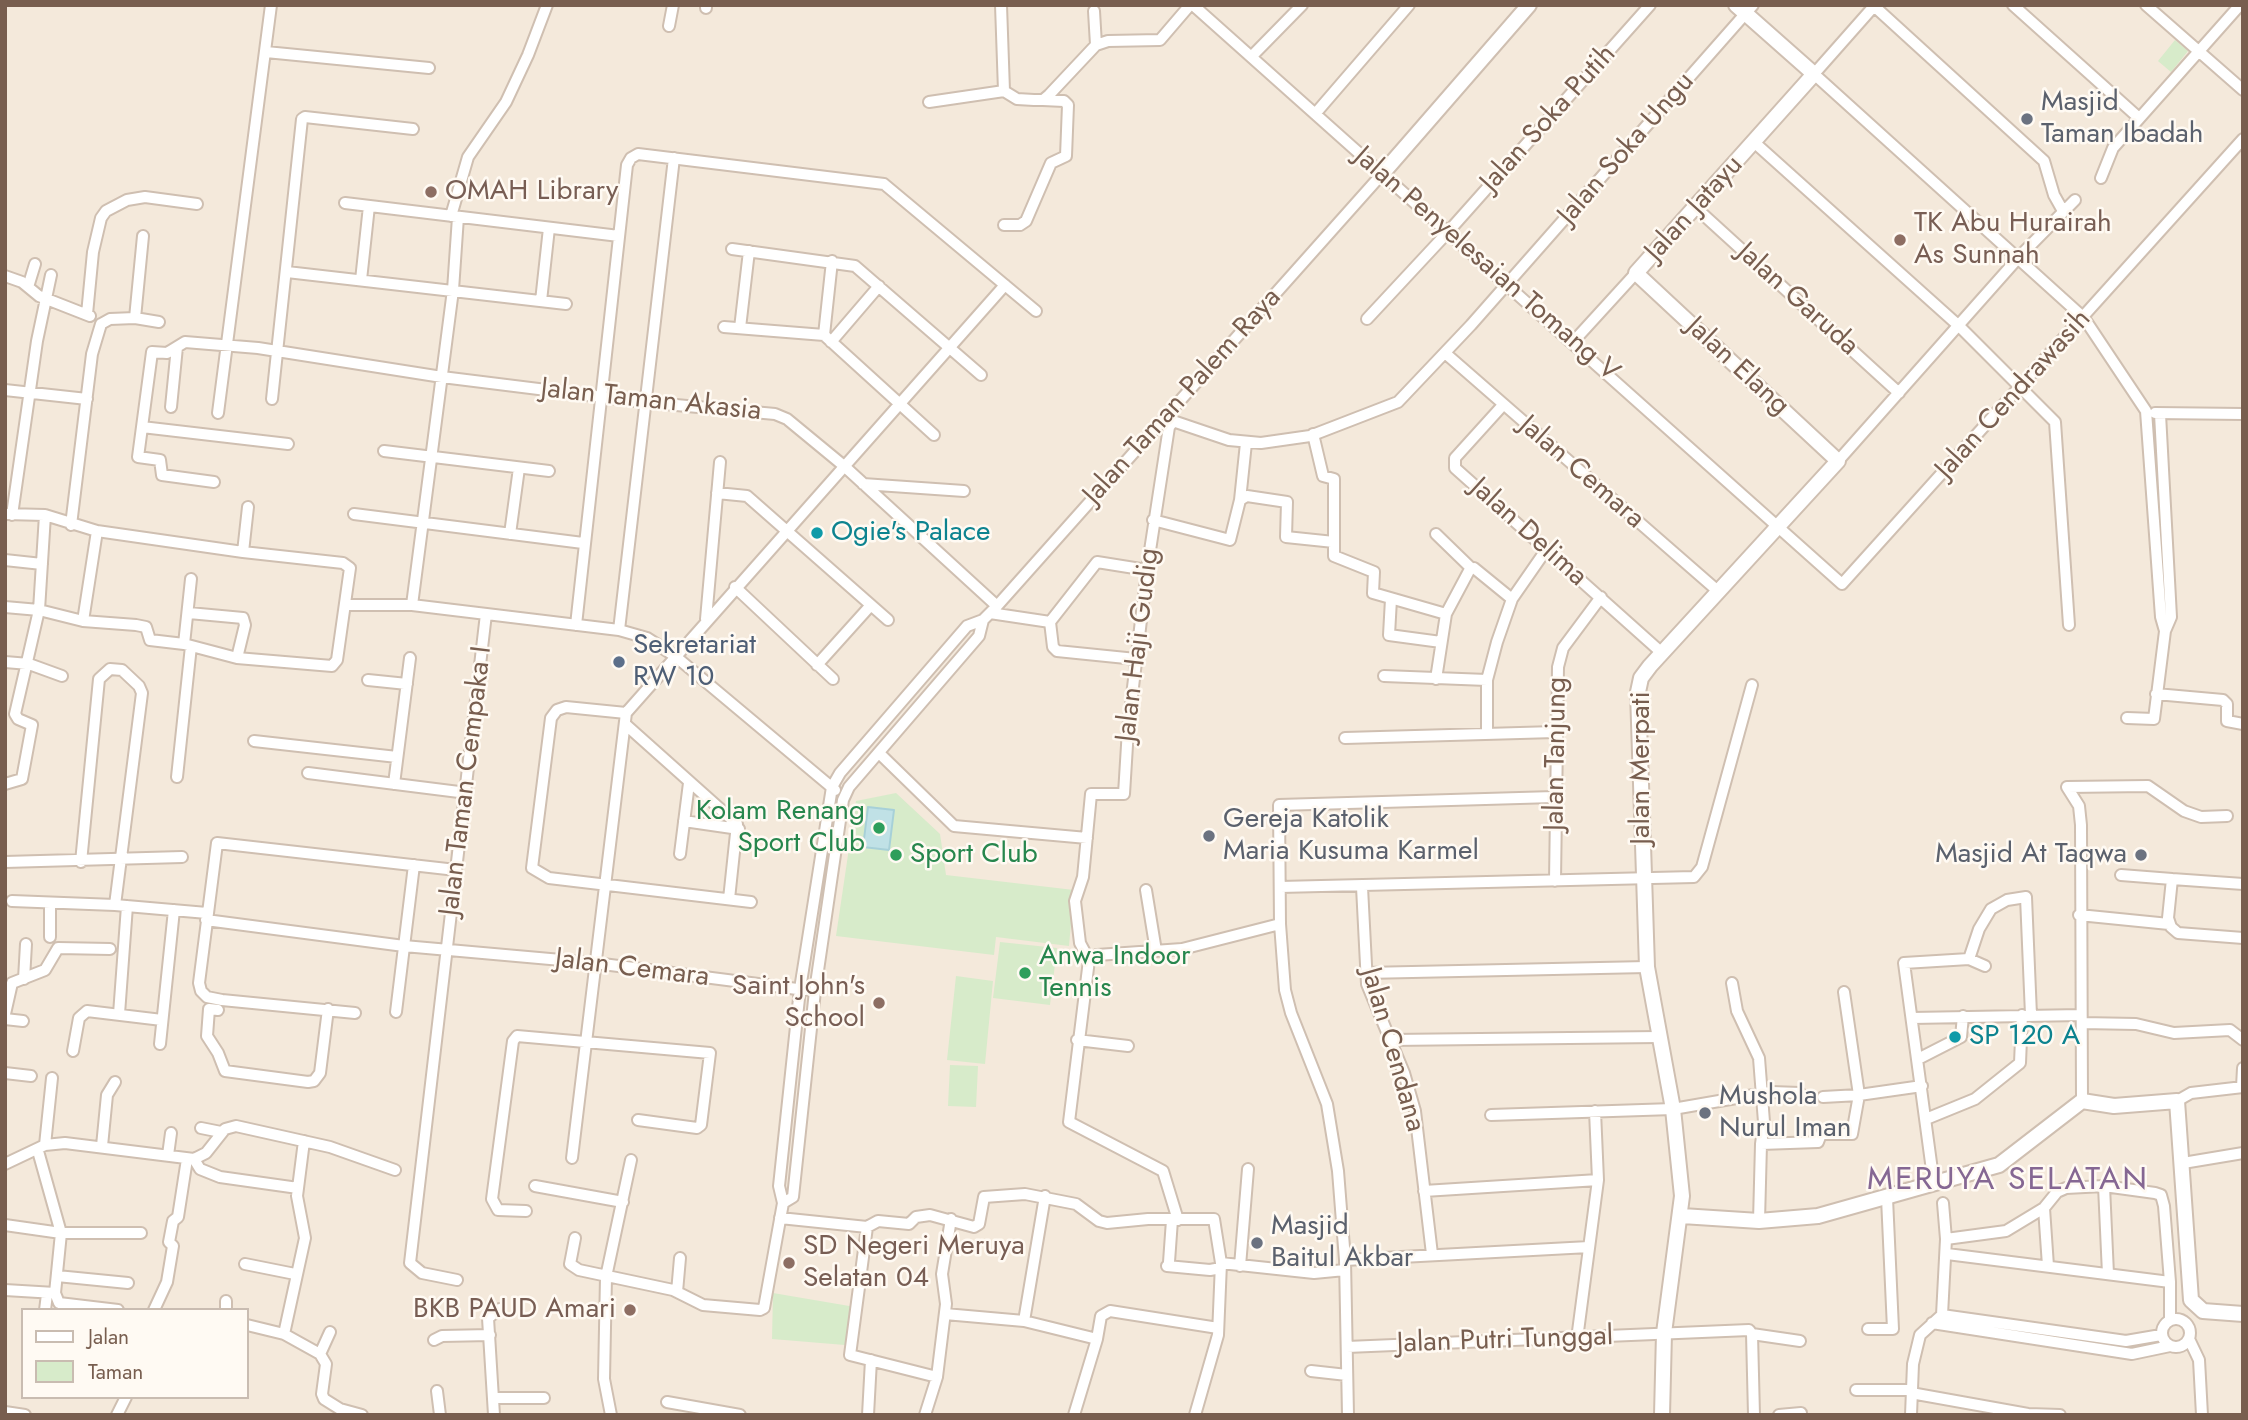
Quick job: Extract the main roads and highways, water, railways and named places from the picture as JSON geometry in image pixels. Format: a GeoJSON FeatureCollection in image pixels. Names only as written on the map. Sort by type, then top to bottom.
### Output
{"type":"FeatureCollection","features":[{"type":"Feature","properties":{"kind":"water","name":"Kolam Renang Sport Club"},"geometry":{"type":"Polygon","coordinates":[[[868,807],[894,810],[889,850],[863,847],[868,807]]]}},
{"type":"Feature","properties":{"kind":"place","name":"Masjid Taman Ibadah"},"geometry":{"type":"Point","coordinates":[2027,119]}},
{"type":"Feature","properties":{"kind":"place","name":"OMAH Library"},"geometry":{"type":"Point","coordinates":[431,192]}},
{"type":"Feature","properties":{"kind":"place","name":"TK Abu Hurairah As Sunnah"},"geometry":{"type":"Point","coordinates":[1900,240]}},
{"type":"Feature","properties":{"kind":"place","name":"Ogie's Palace"},"geometry":{"type":"Point","coordinates":[817,533]}},
{"type":"Feature","properties":{"kind":"place","name":"Sekretariat RW 10"},"geometry":{"type":"Point","coordinates":[619,662]}},
{"type":"Feature","properties":{"kind":"place","name":"Kolam Renang Sport Club"},"geometry":{"type":"Point","coordinates":[879,828]}},
{"type":"Feature","properties":{"kind":"place","name":"Gereja Katolik Maria Kusuma Karmel"},"geometry":{"type":"Point","coordinates":[1209,836]}},
{"type":"Feature","properties":{"kind":"place","name":"Sport Club"},"geometry":{"type":"Point","coordinates":[896,855]}},
{"type":"Feature","properties":{"kind":"place","name":"Masjid At Taqwa"},"geometry":{"type":"Point","coordinates":[2141,855]}},
{"type":"Feature","properties":{"kind":"place","name":"Anwa Indoor Tennis"},"geometry":{"type":"Point","coordinates":[1025,973]}},
{"type":"Feature","properties":{"kind":"place","name":"Saint John's School"},"geometry":{"type":"Point","coordinates":[879,1003]}},
{"type":"Feature","properties":{"kind":"place","name":"SP 120 A"},"geometry":{"type":"Point","coordinates":[1955,1037]}},
{"type":"Feature","properties":{"kind":"place","name":"Mushola Nurul Iman"},"geometry":{"type":"Point","coordinates":[1705,1113]}},
{"type":"Feature","properties":{"kind":"place","name":"Masjid Baitul Akbar"},"geometry":{"type":"Point","coordinates":[1257,1243]}},
{"type":"Feature","properties":{"kind":"place","name":"SD Negeri Meruya Selatan 04"},"geometry":{"type":"Point","coordinates":[789,1263]}},
{"type":"Feature","properties":{"kind":"place","name":"BKB PAUD Amari"},"geometry":{"type":"Point","coordinates":[630,1310]}},
{"type":"Feature","properties":{"kind":"district","name":"MERUYA SELATAN"},"geometry":{"type":"Point","coordinates":[2008,1181]}}]}
